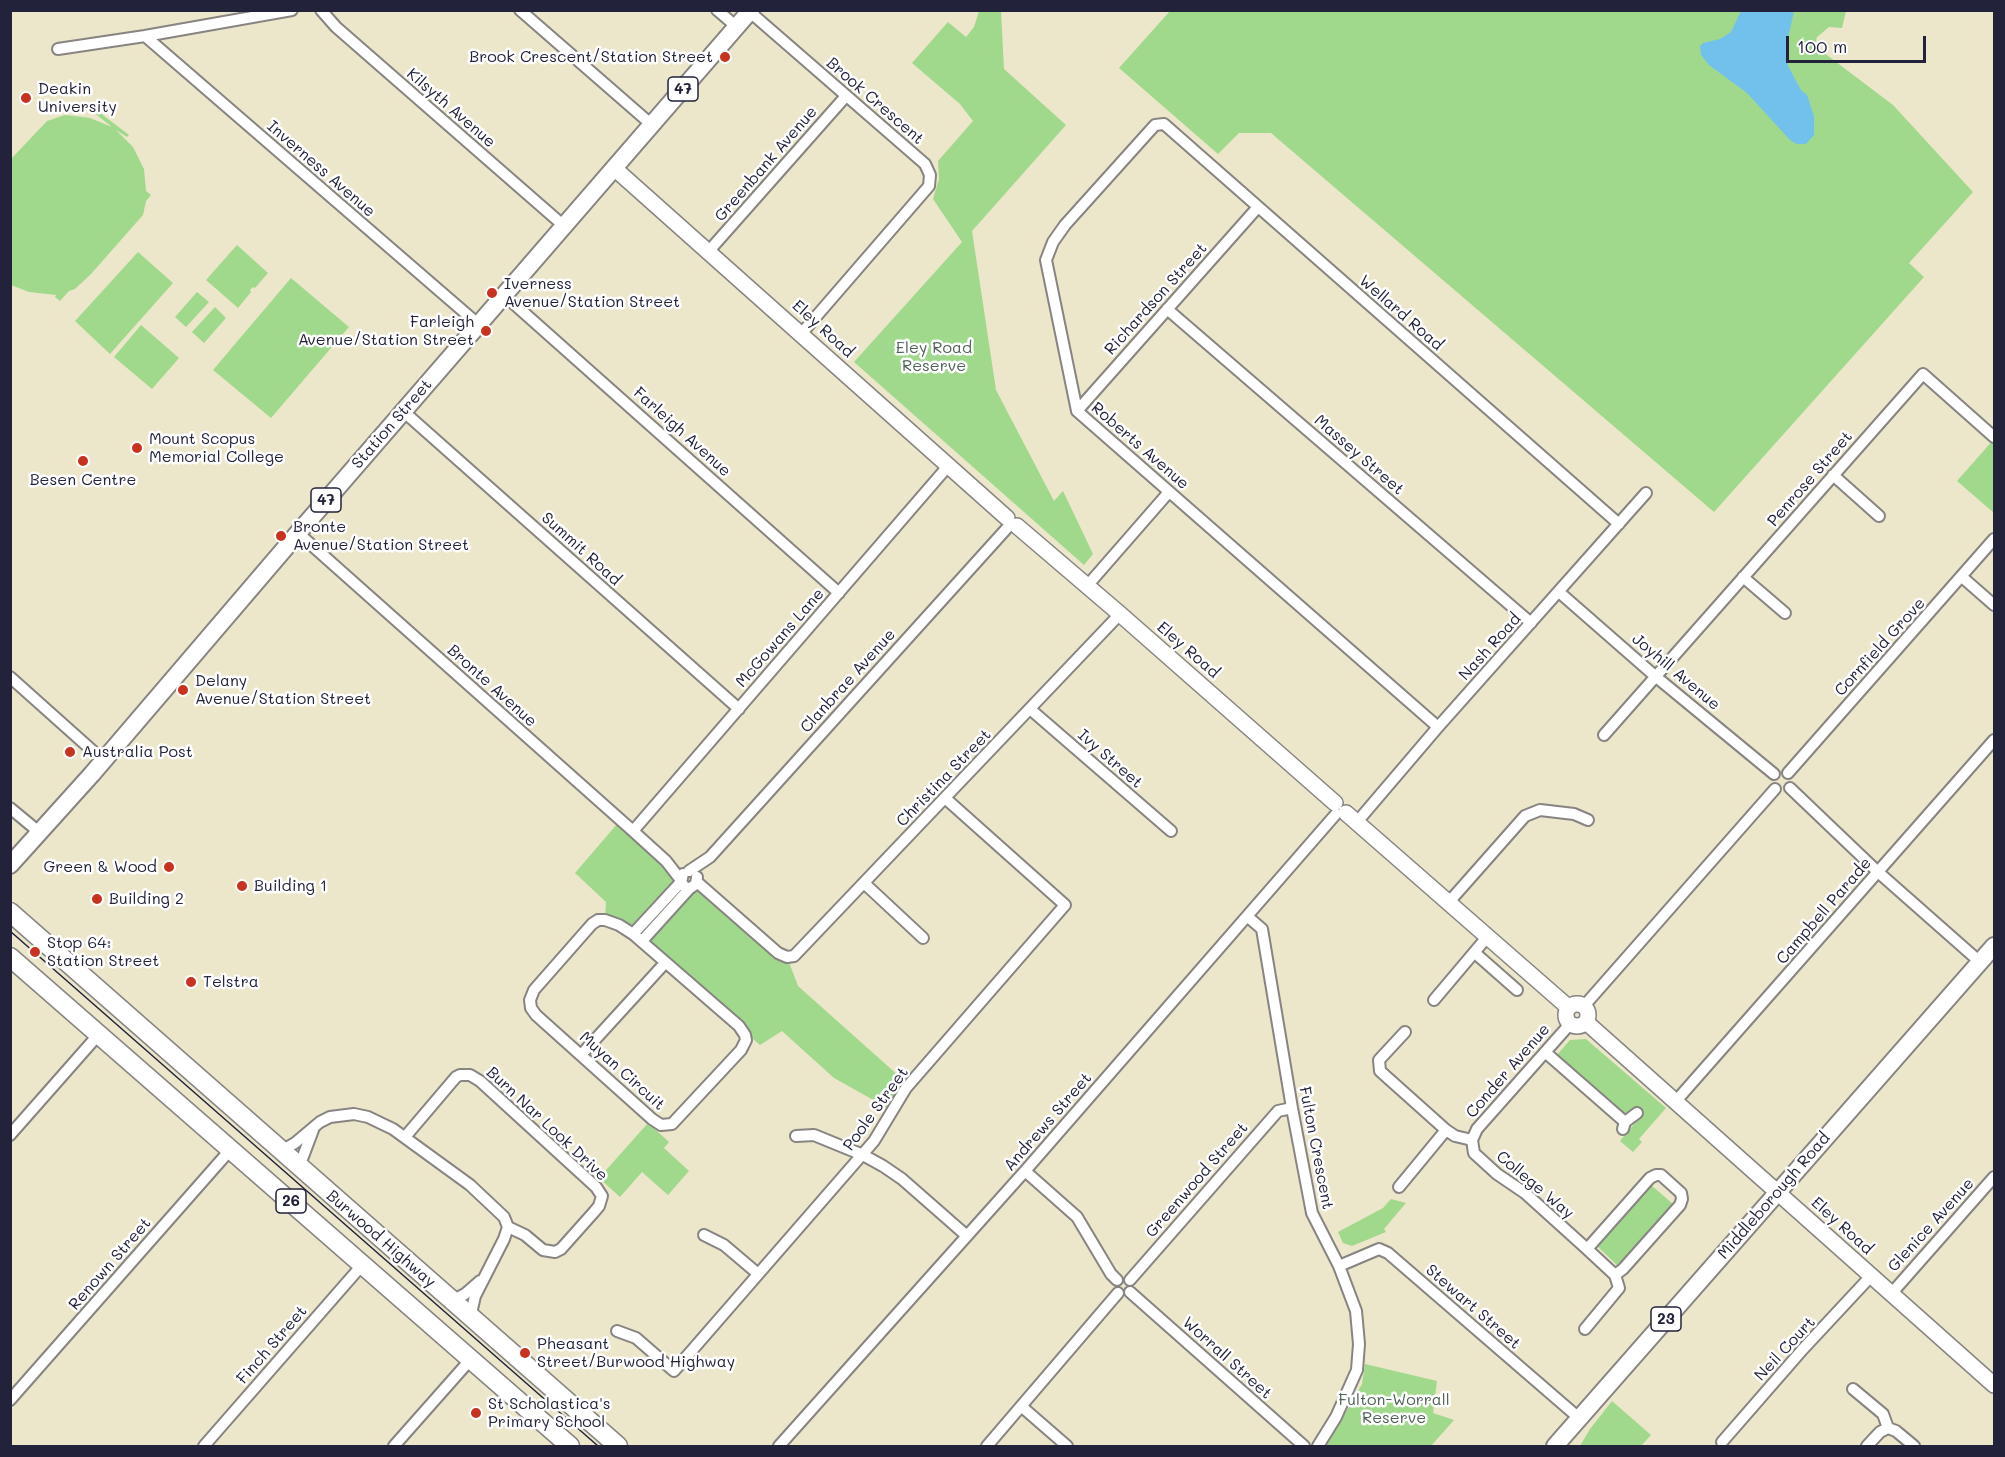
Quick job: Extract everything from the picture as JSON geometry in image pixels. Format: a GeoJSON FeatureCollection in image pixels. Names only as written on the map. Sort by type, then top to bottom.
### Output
{"type":"FeatureCollection","features":[{"type":"Feature","properties":{"kind":"highway","name":"Burwood Highway"},"geometry":{"type":"LineString","coordinates":[[10,912],[618,1446]]}},
{"type":"Feature","properties":{"kind":"highway","name":"Burwood Highway"},"geometry":{"type":"LineString","coordinates":[[10,957],[570,1446]]}},
{"type":"Feature","properties":{"kind":"highway"},"geometry":{"type":"LineString","coordinates":[[143,1072],[143,1054],[154,1040]]}},
{"type":"Feature","properties":{"kind":"main road","name":"Station Street"},"geometry":{"type":"LineString","coordinates":[[10,865],[104,761],[478,324],[751,11]]}},
{"type":"Feature","properties":{"kind":"main road","name":"Eley Road"},"geometry":{"type":"LineString","coordinates":[[614,168],[949,465],[1011,524],[1120,614],[1343,813],[1568,1006]]}},
{"type":"Feature","properties":{"kind":"main road","name":"Middleborough Road"},"geometry":{"type":"LineString","coordinates":[[1555,1446],[1564,1440],[1579,1418],[1995,946]]}},
{"type":"Feature","properties":{"kind":"main road"},"geometry":{"type":"LineString","coordinates":[[1578,1003],[1584,1006],[1588,1015],[1586,1022],[1579,1026],[1570,1024],[1565,1017],[1568,1006],[1578,1003]]}},
{"type":"Feature","properties":{"kind":"main road","name":"Eley Road"},"geometry":{"type":"LineString","coordinates":[[1586,1022],[1995,1386]]}},
{"type":"Feature","properties":{"kind":"street"},"geometry":{"type":"LineString","coordinates":[[58,49],[292,10]]}},
{"type":"Feature","properties":{"kind":"street","name":"Kilsyth Avenue"},"geometry":{"type":"LineString","coordinates":[[321,10],[336,27],[564,226]]}},
{"type":"Feature","properties":{"kind":"street"},"geometry":{"type":"LineString","coordinates":[[520,10],[652,125]]}},
{"type":"Feature","properties":{"kind":"street"},"geometry":{"type":"LineString","coordinates":[[717,10],[737,27]]}},
{"type":"Feature","properties":{"kind":"street","name":"Brook Crescent"},"geometry":{"type":"LineString","coordinates":[[751,11],[925,164],[930,175],[929,186],[801,333]]}},
{"type":"Feature","properties":{"kind":"street","name":"Inverness Avenue"},"geometry":{"type":"LineString","coordinates":[[145,36],[478,324]]}},
{"type":"Feature","properties":{"kind":"street","name":"Greenbank Avenue"},"geometry":{"type":"LineString","coordinates":[[708,252],[846,96]]}},
{"type":"Feature","properties":{"kind":"street","name":"Wellard Road"},"geometry":{"type":"LineString","coordinates":[[1164,124],[1619,524]]}},
{"type":"Feature","properties":{"kind":"street","name":"Roberts Avenue"},"geometry":{"type":"LineString","coordinates":[[1164,124],[1155,125],[1065,225],[1053,242],[1047,260],[1077,411],[1438,727]]}},
{"type":"Feature","properties":{"kind":"street","name":"Richardson Street"},"geometry":{"type":"LineString","coordinates":[[1077,411],[1258,207]]}},
{"type":"Feature","properties":{"kind":"street","name":"Farleigh Avenue"},"geometry":{"type":"LineString","coordinates":[[504,295],[839,593]]}},
{"type":"Feature","properties":{"kind":"street","name":"Massey Street"},"geometry":{"type":"LineString","coordinates":[[1167,309],[1531,623]]}},
{"type":"Feature","properties":{"kind":"street","name":"Penrose Street"},"geometry":{"type":"LineString","coordinates":[[1604,735],[1923,374],[1995,437]]}},
{"type":"Feature","properties":{"kind":"street","name":"Summit Road"},"geometry":{"type":"LineString","coordinates":[[403,411],[739,710]]}},
{"type":"Feature","properties":{"kind":"street","name":"McGowans Lane"},"geometry":{"type":"LineString","coordinates":[[633,831],[949,465]]}},
{"type":"Feature","properties":{"kind":"street"},"geometry":{"type":"LineString","coordinates":[[1833,476],[1879,516]]}},
{"type":"Feature","properties":{"kind":"street"},"geometry":{"type":"LineString","coordinates":[[1087,586],[1169,492]]}},
{"type":"Feature","properties":{"kind":"street","name":"Nash Road"},"geometry":{"type":"LineString","coordinates":[[1343,813],[1438,727],[1646,493]]}},
{"type":"Feature","properties":{"kind":"street","name":"Clanbrae Avenue"},"geometry":{"type":"LineString","coordinates":[[689,880],[1011,524]]}},
{"type":"Feature","properties":{"kind":"street","name":"Bronte Avenue"},"geometry":{"type":"LineString","coordinates":[[298,533],[666,861],[721,903],[778,953],[787,957]]}},
{"type":"Feature","properties":{"kind":"street","name":"Cornfield Grove"},"geometry":{"type":"LineString","coordinates":[[1788,774],[1995,539]]}},
{"type":"Feature","properties":{"kind":"street"},"geometry":{"type":"LineString","coordinates":[[1743,577],[1785,614]]}},
{"type":"Feature","properties":{"kind":"street"},"geometry":{"type":"LineString","coordinates":[[1962,577],[1995,605]]}},
{"type":"Feature","properties":{"kind":"street","name":"Joyhill Avenue"},"geometry":{"type":"LineString","coordinates":[[1559,592],[1655,676],[1774,774]]}},
{"type":"Feature","properties":{"kind":"street","name":"Christina Street"},"geometry":{"type":"LineString","coordinates":[[787,957],[794,956],[1120,614]]}},
{"type":"Feature","properties":{"kind":"street"},"geometry":{"type":"LineString","coordinates":[[10,677],[104,761]]}},
{"type":"Feature","properties":{"kind":"street","name":"Ivy Street"},"geometry":{"type":"LineString","coordinates":[[1030,709],[1171,831]]}},
{"type":"Feature","properties":{"kind":"street","name":"Campbell Parade"},"geometry":{"type":"LineString","coordinates":[[1676,1101],[1995,740]]}},
{"type":"Feature","properties":{"kind":"street"},"geometry":{"type":"LineString","coordinates":[[1784,771],[1788,774],[1792,780],[1790,788],[1781,792],[1775,789],[1771,782],[1774,774],[1784,771]]}},
{"type":"Feature","properties":{"kind":"street"},"geometry":{"type":"LineString","coordinates":[[1790,788],[1878,872],[1980,962]]}},
{"type":"Feature","properties":{"kind":"street"},"geometry":{"type":"LineString","coordinates":[[1584,1006],[1775,789]]}},
{"type":"Feature","properties":{"kind":"street","name":"Poole Street"},"geometry":{"type":"LineString","coordinates":[[617,1331],[636,1338],[674,1371],[863,1155],[906,1088],[1065,905],[945,798]]}},
{"type":"Feature","properties":{"kind":"street"},"geometry":{"type":"LineString","coordinates":[[10,808],[39,832]]}},
{"type":"Feature","properties":{"kind":"street"},"geometry":{"type":"LineString","coordinates":[[1449,902],[1525,816],[1540,810],[1574,814],[1588,820]]}},
{"type":"Feature","properties":{"kind":"street","name":"Andrews Street"},"geometry":{"type":"LineString","coordinates":[[779,1446],[1343,813]]}},
{"type":"Feature","properties":{"kind":"street"},"geometry":{"type":"LineString","coordinates":[[633,934],[689,880]]}},
{"type":"Feature","properties":{"kind":"street"},"geometry":{"type":"LineString","coordinates":[[642,941],[689,880]]}},
{"type":"Feature","properties":{"kind":"street"},"geometry":{"type":"LineString","coordinates":[[864,883],[924,938]]}},
{"type":"Feature","properties":{"kind":"street","name":"Fulton Crescent"},"geometry":{"type":"LineString","coordinates":[[1248,917],[1262,929],[1312,1214],[1339,1266],[1356,1311],[1359,1344],[1357,1370],[1336,1417],[1318,1446]]}},
{"type":"Feature","properties":{"kind":"street","name":"Muyan Circuit"},"geometry":{"type":"LineString","coordinates":[[597,920],[619,925],[633,934],[739,1026],[746,1035],[741,1050],[677,1121],[667,1126],[657,1123],[531,1008],[531,994],[597,920]]}},
{"type":"Feature","properties":{"kind":"street"},"geometry":{"type":"LineString","coordinates":[[1434,1000],[1488,936]]}},
{"type":"Feature","properties":{"kind":"street"},"geometry":{"type":"LineString","coordinates":[[1475,953],[1517,990]]}},
{"type":"Feature","properties":{"kind":"street"},"geometry":{"type":"LineString","coordinates":[[581,1055],[665,963]]}},
{"type":"Feature","properties":{"kind":"street","name":"Conder Avenue"},"geometry":{"type":"LineString","coordinates":[[1472,1140],[1477,1129],[1570,1024]]}},
{"type":"Feature","properties":{"kind":"street"},"geometry":{"type":"LineString","coordinates":[[1405,1032],[1379,1060],[1380,1071],[1446,1130],[1455,1136],[1472,1140]]}},
{"type":"Feature","properties":{"kind":"street"},"geometry":{"type":"LineString","coordinates":[[10,1135],[99,1034]]}},
{"type":"Feature","properties":{"kind":"street"},"geometry":{"type":"LineString","coordinates":[[1545,1052],[1624,1125],[1637,1113]]}},
{"type":"Feature","properties":{"kind":"street","name":"Burn Nar Look Drive"},"geometry":{"type":"LineString","coordinates":[[405,1137],[456,1077],[470,1075],[480,1081],[596,1187],[602,1196],[594,1212],[561,1249],[555,1252],[543,1250],[525,1235],[508,1227]]}},
{"type":"Feature","properties":{"kind":"street","name":"Greenwood Street"},"geometry":{"type":"LineString","coordinates":[[1130,1280],[1278,1111],[1292,1108]]}},
{"type":"Feature","properties":{"kind":"street"},"geometry":{"type":"LineString","coordinates":[[281,1151],[330,1117],[354,1114],[381,1122],[470,1185],[504,1217],[508,1227],[475,1296],[470,1318]]}},
{"type":"Feature","properties":{"kind":"street"},"geometry":{"type":"LineString","coordinates":[[299,1167],[313,1130]]}},
{"type":"Feature","properties":{"kind":"street"},"geometry":{"type":"LineString","coordinates":[[1399,1187],[1446,1130]]}},
{"type":"Feature","properties":{"kind":"street"},"geometry":{"type":"LineString","coordinates":[[796,1137],[813,1136],[863,1155],[902,1179],[967,1236]]}},
{"type":"Feature","properties":{"kind":"street","name":"College Way"},"geometry":{"type":"LineString","coordinates":[[1472,1140],[1474,1153],[1497,1174],[1525,1193],[1615,1275]]}},
{"type":"Feature","properties":{"kind":"street","name":"Renown Street"},"geometry":{"type":"LineString","coordinates":[[10,1400],[231,1149]]}},
{"type":"Feature","properties":{"kind":"street"},"geometry":{"type":"LineString","coordinates":[[1025,1171],[1077,1217],[1111,1274],[1117,1280]]}},
{"type":"Feature","properties":{"kind":"street"},"geometry":{"type":"LineString","coordinates":[[1584,1329],[1619,1288],[1615,1275],[1623,1269],[1680,1204],[1681,1193],[1661,1175],[1650,1178],[1587,1249]]}},
{"type":"Feature","properties":{"kind":"street","name":"Glenice Avenue"},"geometry":{"type":"LineString","coordinates":[[1891,1294],[1995,1177]]}},
{"type":"Feature","properties":{"kind":"street"},"geometry":{"type":"LineString","coordinates":[[704,1235],[724,1245],[757,1274]]}},
{"type":"Feature","properties":{"kind":"street","name":"Stewart Street"},"geometry":{"type":"LineString","coordinates":[[1339,1266],[1379,1249],[1388,1253],[1579,1418]]}},
{"type":"Feature","properties":{"kind":"street","name":"Finch Street"},"geometry":{"type":"LineString","coordinates":[[204,1446],[363,1264]]}},
{"type":"Feature","properties":{"kind":"street"},"geometry":{"type":"LineString","coordinates":[[452,1301],[465,1294],[484,1276]]}},
{"type":"Feature","properties":{"kind":"street","name":"Neil Court"},"geometry":{"type":"LineString","coordinates":[[1722,1442],[1803,1349],[1871,1276]]}},
{"type":"Feature","properties":{"kind":"street"},"geometry":{"type":"LineString","coordinates":[[1123,1278],[1130,1280],[1132,1286],[1130,1292],[1124,1295],[1118,1293],[1114,1286],[1117,1280],[1123,1278]]}},
{"type":"Feature","properties":{"kind":"street","name":"Worrall Street"},"geometry":{"type":"LineString","coordinates":[[1130,1292],[1304,1446]]}},
{"type":"Feature","properties":{"kind":"street"},"geometry":{"type":"LineString","coordinates":[[987,1446],[1118,1293]]}},
{"type":"Feature","properties":{"kind":"street"},"geometry":{"type":"LineString","coordinates":[[394,1446],[471,1359]]}},
{"type":"Feature","properties":{"kind":"street"},"geometry":{"type":"LineString","coordinates":[[1853,1389],[1883,1414],[1888,1428]]}},
{"type":"Feature","properties":{"kind":"street"},"geometry":{"type":"LineString","coordinates":[[1021,1406],[1067,1446]]}},
{"type":"Feature","properties":{"kind":"street"},"geometry":{"type":"LineString","coordinates":[[1867,1446],[1880,1432],[1888,1428],[1896,1431],[1914,1446]]}},
{"type":"Feature","properties":{"kind":"green space","name":"Eley Road Reserve"},"geometry":{"type":"Polygon","coordinates":[[[979,11],[1001,11],[1004,69],[1066,125],[972,231],[996,390],[1054,501],[1063,491],[1093,554],[1084,565],[854,362],[962,242],[933,199],[939,179],[938,161],[973,121],[960,104],[912,63],[948,22],[966,37],[974,27],[979,11]]]}},
{"type":"Feature","properties":{"kind":"green space"},"geometry":{"type":"Polygon","coordinates":[[[1170,11],[1846,11],[1842,28],[1829,27],[1817,37],[1815,46],[1893,105],[1973,192],[1909,263],[1924,277],[1714,512],[1271,133],[1239,133],[1218,154],[1119,68],[1170,11]]]}},
{"type":"Feature","properties":{"kind":"green space"},"geometry":{"type":"Polygon","coordinates":[[[95,109],[129,135],[127,137],[116,130],[133,147],[144,169],[146,191],[151,195],[146,201],[143,215],[91,274],[60,301],[55,297],[56,295],[29,292],[11,285],[11,159],[47,121],[65,115],[90,118],[112,127],[93,112],[95,109]]]}},
{"type":"Feature","properties":{"kind":"green space"},"geometry":{"type":"Polygon","coordinates":[[[237,245],[268,273],[255,288],[250,290],[251,292],[238,308],[206,280],[237,245]]]}},
{"type":"Feature","properties":{"kind":"green space"},"geometry":{"type":"Polygon","coordinates":[[[138,252],[173,283],[110,354],[75,321],[138,252]]]}},
{"type":"Feature","properties":{"kind":"green space"},"geometry":{"type":"Polygon","coordinates":[[[291,278],[349,327],[271,418],[213,370],[291,278]]]}},
{"type":"Feature","properties":{"kind":"green space"},"geometry":{"type":"Polygon","coordinates":[[[197,292],[209,302],[186,327],[175,317],[197,292]]]}},
{"type":"Feature","properties":{"kind":"green space"},"geometry":{"type":"Polygon","coordinates":[[[215,307],[226,318],[204,343],[192,332],[215,307]]]}},
{"type":"Feature","properties":{"kind":"green space"},"geometry":{"type":"Polygon","coordinates":[[[141,325],[179,358],[152,389],[114,357],[141,325]]]}},
{"type":"Feature","properties":{"kind":"green space"},"geometry":{"type":"Polygon","coordinates":[[[1994,439],[1994,513],[1957,481],[1994,439]]]}},
{"type":"Feature","properties":{"kind":"green space"},"geometry":{"type":"Polygon","coordinates":[[[618,823],[691,888],[721,903],[787,957],[798,986],[909,1085],[893,1111],[834,1078],[782,1031],[760,1045],[665,963],[605,920],[606,902],[575,873],[618,823]]]}},
{"type":"Feature","properties":{"kind":"green space"},"geometry":{"type":"Polygon","coordinates":[[[1586,1039],[1666,1108],[1639,1139],[1642,1142],[1633,1152],[1620,1141],[1635,1123],[1557,1055],[1570,1040],[1586,1039]]]}},
{"type":"Feature","properties":{"kind":"green space"},"geometry":{"type":"Polygon","coordinates":[[[648,1123],[669,1142],[664,1148],[689,1171],[668,1195],[642,1172],[620,1197],[599,1178],[648,1123]]]}},
{"type":"Feature","properties":{"kind":"green space"},"geometry":{"type":"Polygon","coordinates":[[[1651,1185],[1673,1204],[1619,1267],[1597,1246],[1651,1185]]]}},
{"type":"Feature","properties":{"kind":"green space"},"geometry":{"type":"Polygon","coordinates":[[[1391,1199],[1406,1203],[1384,1229],[1386,1232],[1352,1246],[1343,1243],[1338,1232],[1383,1208],[1391,1199]]]}},
{"type":"Feature","properties":{"kind":"green space","name":"Fulton-Worrall Reserve"},"geometry":{"type":"Polygon","coordinates":[[[1365,1364],[1437,1381],[1433,1413],[1454,1420],[1431,1446],[1326,1446],[1362,1384],[1365,1364]]]}},
{"type":"Feature","properties":{"kind":"green space"},"geometry":{"type":"Polygon","coordinates":[[[1612,1401],[1651,1435],[1641,1446],[1580,1446],[1590,1429],[1612,1401]]]}},
{"type":"Feature","properties":{"kind":"water"},"geometry":{"type":"Polygon","coordinates":[[[1741,11],[1794,11],[1787,43],[1788,66],[1801,90],[1807,95],[1814,116],[1814,135],[1806,144],[1791,141],[1747,93],[1709,65],[1701,55],[1700,46],[1703,43],[1720,39],[1731,32],[1741,11]]]}},
{"type":"Feature","properties":{"kind":"tram line"},"geometry":{"type":"LineString","coordinates":[[10,931],[598,1446]]}},
{"type":"Feature","properties":{"kind":"place","name":"Brook Crescent/Station Street"},"geometry":{"type":"Point","coordinates":[725,57]}},
{"type":"Feature","properties":{"kind":"place","name":"Deakin University"},"geometry":{"type":"Point","coordinates":[26,98]}},
{"type":"Feature","properties":{"kind":"place","name":"Iverness Avenue/Station Street"},"geometry":{"type":"Point","coordinates":[492,293]}},
{"type":"Feature","properties":{"kind":"place","name":"Farleigh Avenue/Station Street"},"geometry":{"type":"Point","coordinates":[486,331]}},
{"type":"Feature","properties":{"kind":"place","name":"Mount Scopus Memorial College"},"geometry":{"type":"Point","coordinates":[137,448]}},
{"type":"Feature","properties":{"kind":"place","name":"Besen Centre"},"geometry":{"type":"Point","coordinates":[83,461]}},
{"type":"Feature","properties":{"kind":"place","name":"Bronte Avenue/Station Street"},"geometry":{"type":"Point","coordinates":[281,536]}},
{"type":"Feature","properties":{"kind":"place","name":"Delany Avenue/Station Street"},"geometry":{"type":"Point","coordinates":[183,690]}},
{"type":"Feature","properties":{"kind":"place","name":"Australia Post"},"geometry":{"type":"Point","coordinates":[70,752]}},
{"type":"Feature","properties":{"kind":"place","name":"Green & Wood"},"geometry":{"type":"Point","coordinates":[169,867]}},
{"type":"Feature","properties":{"kind":"place","name":"Building 1"},"geometry":{"type":"Point","coordinates":[242,886]}},
{"type":"Feature","properties":{"kind":"place","name":"Building 2"},"geometry":{"type":"Point","coordinates":[97,899]}},
{"type":"Feature","properties":{"kind":"place","name":"Stop 64: Station Street"},"geometry":{"type":"Point","coordinates":[35,952]}},
{"type":"Feature","properties":{"kind":"place","name":"Telstra"},"geometry":{"type":"Point","coordinates":[191,982]}},
{"type":"Feature","properties":{"kind":"place","name":"Pheasant Street/Burwood Highway"},"geometry":{"type":"Point","coordinates":[525,1353]}},
{"type":"Feature","properties":{"kind":"place","name":"St Scholastica's Primary School"},"geometry":{"type":"Point","coordinates":[476,1413]}}]}
